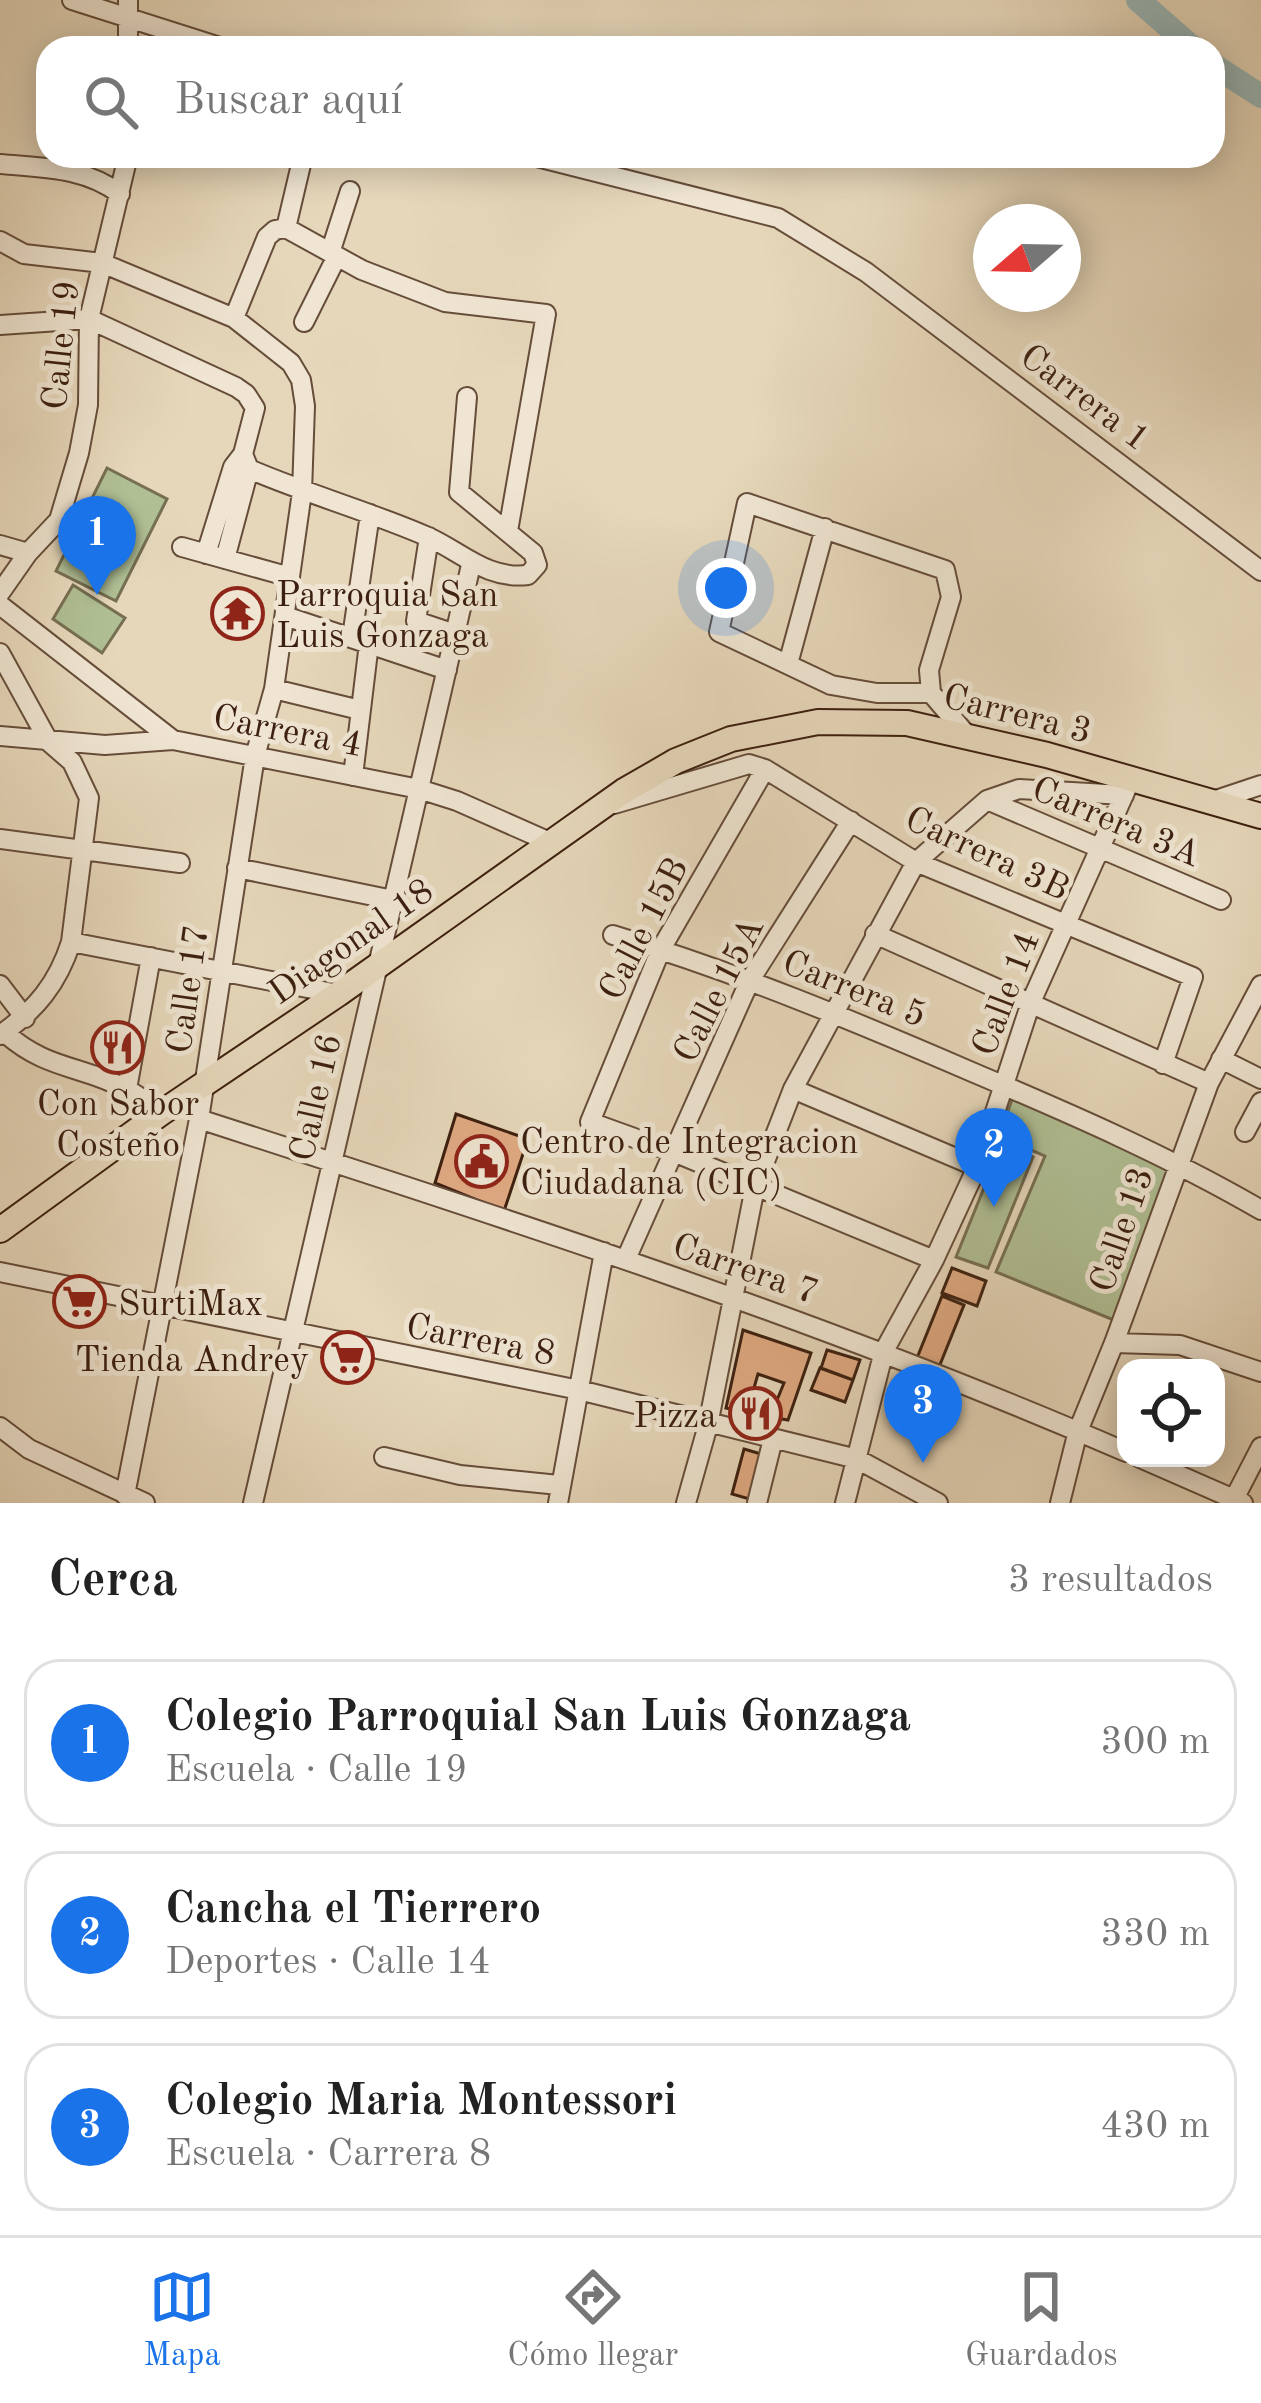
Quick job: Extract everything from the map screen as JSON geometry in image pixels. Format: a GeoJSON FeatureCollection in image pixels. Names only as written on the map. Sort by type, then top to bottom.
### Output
{"type":"FeatureCollection","features":[{"type":"Feature","properties":{"kind":"main road","name":"Carrera 3"},"geometry":{"type":"LineString","coordinates":[[753,733],[848,720],[908,723],[966,734],[1128,787],[1213,801],[1261,815]]}},
{"type":"Feature","properties":{"kind":"main road","name":"Diagonal 18"},"geometry":{"type":"LineString","coordinates":[[0,1230],[600,808],[676,761],[753,733]]}},
{"type":"Feature","properties":{"kind":"street"},"geometry":{"type":"LineString","coordinates":[[72,0],[127,7],[195,36]]}},
{"type":"Feature","properties":{"kind":"street"},"geometry":{"type":"LineString","coordinates":[[0,164],[36,168]]}},
{"type":"Feature","properties":{"kind":"street"},"geometry":{"type":"LineString","coordinates":[[38,168],[77,172],[119,194]]}},
{"type":"Feature","properties":{"kind":"street","name":"Calle 19"},"geometry":{"type":"LineString","coordinates":[[0,593],[59,520],[79,453],[88,405],[88,319],[125,168]]}},
{"type":"Feature","properties":{"kind":"street"},"geometry":{"type":"LineString","coordinates":[[286,228],[299,168]]}},
{"type":"Feature","properties":{"kind":"street","name":"Carrera 1"},"geometry":{"type":"LineString","coordinates":[[580,168],[778,218],[866,272],[1261,571]]}},
{"type":"Feature","properties":{"kind":"street"},"geometry":{"type":"LineString","coordinates":[[304,322],[334,255],[350,191]]}},
{"type":"Feature","properties":{"kind":"street"},"geometry":{"type":"LineString","coordinates":[[235,319],[267,237],[286,228],[334,255],[446,302],[546,314],[508,531]]}},
{"type":"Feature","properties":{"kind":"street","name":"Calle 17"},"geometry":{"type":"LineString","coordinates":[[0,242],[24,254],[102,263],[235,319],[291,363],[301,380],[305,406],[302,492],[274,689],[255,756],[200,1119],[125,1495]]}},
{"type":"Feature","properties":{"kind":"street"},"geometry":{"type":"LineString","coordinates":[[0,325],[88,319],[246,394],[255,417],[216,556]]}},
{"type":"Feature","properties":{"kind":"street"},"geometry":{"type":"LineString","coordinates":[[246,462],[302,492],[429,537],[471,565],[513,577],[534,572],[533,553],[459,492],[467,398]]}},
{"type":"Feature","properties":{"kind":"street"},"geometry":{"type":"LineString","coordinates":[[931,694],[877,693],[831,685],[718,632],[747,503],[945,571],[951,597],[929,670],[931,694],[966,734]]}},
{"type":"Feature","properties":{"kind":"street"},"geometry":{"type":"LineString","coordinates":[[353,776],[370,514]]}},
{"type":"Feature","properties":{"kind":"street"},"geometry":{"type":"LineString","coordinates":[[788,664],[825,527]]}},
{"type":"Feature","properties":{"kind":"street"},"geometry":{"type":"LineString","coordinates":[[429,537],[416,621],[455,634]]}},
{"type":"Feature","properties":{"kind":"street"},"geometry":{"type":"LineString","coordinates":[[0,545],[28,553]]}},
{"type":"Feature","properties":{"kind":"street"},"geometry":{"type":"LineString","coordinates":[[182,547],[290,578]]}},
{"type":"Feature","properties":{"kind":"street","name":"Calle 16"},"geometry":{"type":"LineString","coordinates":[[253,1503],[471,565]]}},
{"type":"Feature","properties":{"kind":"street"},"geometry":{"type":"LineString","coordinates":[[0,605],[173,740]]}},
{"type":"Feature","properties":{"kind":"street"},"geometry":{"type":"LineString","coordinates":[[285,616],[447,670]]}},
{"type":"Feature","properties":{"kind":"street"},"geometry":{"type":"LineString","coordinates":[[0,653],[49,742],[72,762],[89,798],[71,942],[49,992],[25,1018],[2,1033],[46,1062],[127,1089],[161,1113]]}},
{"type":"Feature","properties":{"kind":"street"},"geometry":{"type":"LineString","coordinates":[[274,689],[360,710]]}},
{"type":"Feature","properties":{"kind":"street","name":"Carrera 4"},"geometry":{"type":"LineString","coordinates":[[0,736],[105,745],[173,740],[419,790],[458,801],[552,843]]}},
{"type":"Feature","properties":{"kind":"street"},"geometry":{"type":"LineString","coordinates":[[600,808],[749,764],[765,769]]}},
{"type":"Feature","properties":{"kind":"street","name":"Carrera 3B"},"geometry":{"type":"LineString","coordinates":[[765,769],[916,862],[1193,976],[1162,1064]]}},
{"type":"Feature","properties":{"kind":"street","name":"Calle 15B"},"geometry":{"type":"LineString","coordinates":[[676,1153],[590,1122],[661,950],[765,769]]}},
{"type":"Feature","properties":{"kind":"street"},"geometry":{"type":"LineString","coordinates":[[1213,801],[1261,785]]}},
{"type":"Feature","properties":{"kind":"street"},"geometry":{"type":"LineString","coordinates":[[686,1503],[708,1425],[755,1186],[794,1089],[916,862],[987,800],[1019,789],[1128,787]]}},
{"type":"Feature","properties":{"kind":"street","name":"Calle 14"},"geometry":{"type":"LineString","coordinates":[[845,1503],[884,1351],[977,1167],[1031,1002],[1128,787]]}},
{"type":"Feature","properties":{"kind":"street","name":"Carrera 3A"},"geometry":{"type":"LineString","coordinates":[[987,800],[1220,900]]}},
{"type":"Feature","properties":{"kind":"street","name":"Calle 15A"},"geometry":{"type":"LineString","coordinates":[[626,1259],[750,980],[851,821]]}},
{"type":"Feature","properties":{"kind":"street"},"geometry":{"type":"LineString","coordinates":[[0,839],[180,862]]}},
{"type":"Feature","properties":{"kind":"street"},"geometry":{"type":"LineString","coordinates":[[237,868],[393,900]]}},
{"type":"Feature","properties":{"kind":"street"},"geometry":{"type":"LineString","coordinates":[[874,934],[1209,1083]]}},
{"type":"Feature","properties":{"kind":"street","name":"Carrera 5"},"geometry":{"type":"LineString","coordinates":[[613,935],[837,1014],[1178,1162],[1261,1210]]}},
{"type":"Feature","properties":{"kind":"street"},"geometry":{"type":"LineString","coordinates":[[71,942],[338,994]]}},
{"type":"Feature","properties":{"kind":"street"},"geometry":{"type":"LineString","coordinates":[[127,1089],[151,957]]}},
{"type":"Feature","properties":{"kind":"street"},"geometry":{"type":"LineString","coordinates":[[0,986],[25,1018]]}},
{"type":"Feature","properties":{"kind":"street","name":"Calle 13"},"geometry":{"type":"LineString","coordinates":[[1060,1503],[1078,1431],[1178,1162],[1209,1083],[1261,986]]}},
{"type":"Feature","properties":{"kind":"street"},"geometry":{"type":"LineString","coordinates":[[1221,1059],[1261,1079]]}},
{"type":"Feature","properties":{"kind":"street"},"geometry":{"type":"LineString","coordinates":[[794,1089],[977,1167]]}},
{"type":"Feature","properties":{"kind":"street"},"geometry":{"type":"LineString","coordinates":[[1245,1132],[1261,1102]]}},
{"type":"Feature","properties":{"kind":"street","name":"Carrera 7"},"geometry":{"type":"LineString","coordinates":[[200,1119],[626,1259],[884,1351],[1117,1448]]}},
{"type":"Feature","properties":{"kind":"street"},"geometry":{"type":"LineString","coordinates":[[676,1153],[934,1260]]}},
{"type":"Feature","properties":{"kind":"street"},"geometry":{"type":"LineString","coordinates":[[384,1457],[559,1494],[604,1252]]}},
{"type":"Feature","properties":{"kind":"street","name":"Carrera 8"},"geometry":{"type":"LineString","coordinates":[[0,1272],[579,1390],[857,1459],[925,1500]]}},
{"type":"Feature","properties":{"kind":"street"},"geometry":{"type":"LineString","coordinates":[[1114,1343],[1180,1345],[1261,1372]]}},
{"type":"Feature","properties":{"kind":"street"},"geometry":{"type":"LineString","coordinates":[[0,1427],[29,1449],[146,1503]]}},
{"type":"Feature","properties":{"kind":"street"},"geometry":{"type":"LineString","coordinates":[[758,1503],[773,1439]]}},
{"type":"Feature","properties":{"kind":"street"},"geometry":{"type":"LineString","coordinates":[[1160,1467],[1237,1502],[1261,1447]]}},
{"type":"Feature","properties":{"kind":"green space"},"geometry":{"type":"Polygon","coordinates":[[[107,468],[167,499],[116,601],[56,571],[107,468]]]}},
{"type":"Feature","properties":{"kind":"green space"},"geometry":{"type":"Polygon","coordinates":[[[73,585],[125,618],[102,653],[53,619],[73,585]]]}},
{"type":"Feature","properties":{"kind":"green space"},"geometry":{"type":"Polygon","coordinates":[[[1014,1094],[1172,1165],[1116,1321],[996,1272],[1045,1156],[999,1136],[1014,1094]]]}},
{"type":"Feature","properties":{"kind":"green space"},"geometry":{"type":"Polygon","coordinates":[[[1003,1141],[1033,1157],[988,1268],[956,1257],[1003,1141]]]}},
{"type":"Feature","properties":{"kind":"building","name":"Centro de Integracion Ciudadana (CIC)"},"geometry":{"type":"Polygon","coordinates":[[[456,1114],[528,1139],[504,1211],[435,1183],[456,1114]]]}},
{"type":"Feature","properties":{"kind":"building"},"geometry":{"type":"Polygon","coordinates":[[[952,1268],[986,1281],[977,1306],[942,1293],[952,1268]]]}},
{"type":"Feature","properties":{"kind":"building"},"geometry":{"type":"Polygon","coordinates":[[[942,1296],[964,1305],[939,1367],[917,1358],[942,1296]]]}},
{"type":"Feature","properties":{"kind":"building"},"geometry":{"type":"Polygon","coordinates":[[[743,1330],[811,1353],[788,1420],[770,1417],[784,1383],[758,1374],[747,1412],[726,1408],[743,1330]]]}},
{"type":"Feature","properties":{"kind":"building"},"geometry":{"type":"Polygon","coordinates":[[[827,1350],[860,1360],[853,1380],[821,1368],[827,1350]]]}},
{"type":"Feature","properties":{"kind":"building"},"geometry":{"type":"Polygon","coordinates":[[[820,1368],[853,1380],[845,1402],[811,1390],[820,1368]]]}},
{"type":"Feature","properties":{"kind":"building"},"geometry":{"type":"Polygon","coordinates":[[[744,1449],[768,1456],[756,1501],[732,1494],[744,1449]]]}},
{"type":"Feature","properties":{"kind":"waterway"},"geometry":{"type":"LineString","coordinates":[[1138,0],[1179,36]]}},
{"type":"Feature","properties":{"kind":"waterway"},"geometry":{"type":"LineString","coordinates":[[1225,73],[1261,96]]}},
{"type":"Feature","properties":{"kind":"place","name":"Colegio Parroquial San Luis Gonzaga"},"geometry":{"type":"Point","coordinates":[97,595]}},
{"type":"Feature","properties":{"kind":"place","name":"Parroquia San Luis Gonzaga"},"geometry":{"type":"Point","coordinates":[237,614]}},
{"type":"Feature","properties":{"kind":"place","name":"Con Sabor Costeño"},"geometry":{"type":"Point","coordinates":[118,1047]}},
{"type":"Feature","properties":{"kind":"place","name":"Centro de Integracion Ciudadana (CIC)"},"geometry":{"type":"Point","coordinates":[481,1161]}},
{"type":"Feature","properties":{"kind":"place","name":"Cancha el Tierrero"},"geometry":{"type":"Point","coordinates":[994,1207]}},
{"type":"Feature","properties":{"kind":"place","name":"SurtiMax"},"geometry":{"type":"Point","coordinates":[79,1302]}},
{"type":"Feature","properties":{"kind":"place","name":"Tienda Andrey"},"geometry":{"type":"Point","coordinates":[348,1358]}},
{"type":"Feature","properties":{"kind":"place","name":"Pizza"},"geometry":{"type":"Point","coordinates":[756,1414]}},
{"type":"Feature","properties":{"kind":"place","name":"Colegio Maria Montessori"},"geometry":{"type":"Point","coordinates":[923,1463]}}]}
